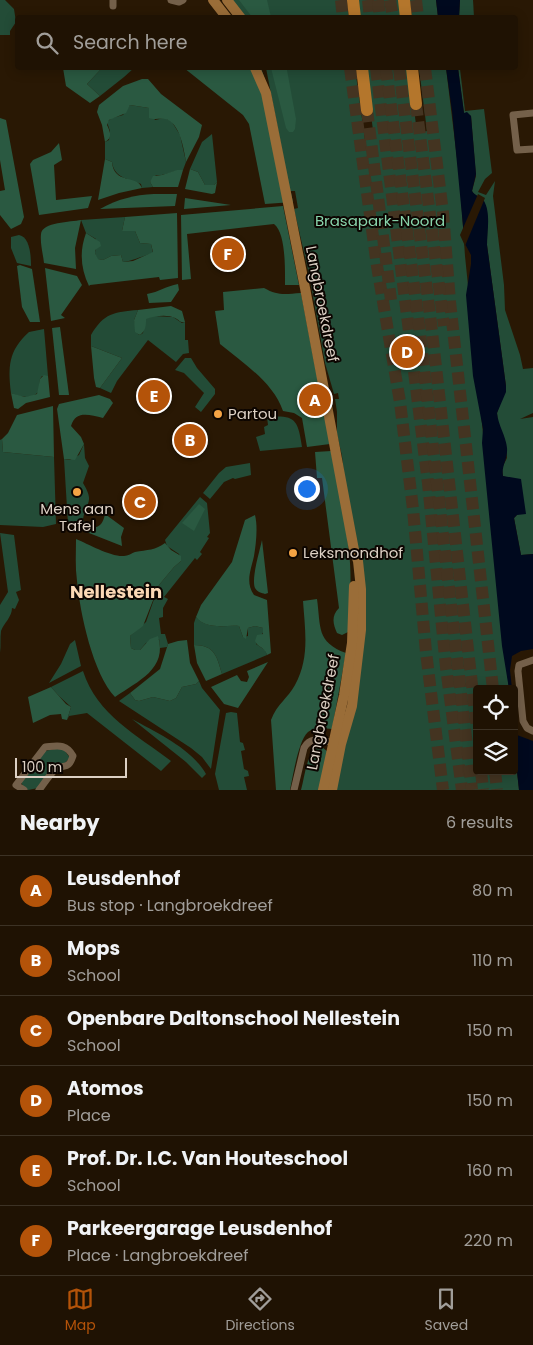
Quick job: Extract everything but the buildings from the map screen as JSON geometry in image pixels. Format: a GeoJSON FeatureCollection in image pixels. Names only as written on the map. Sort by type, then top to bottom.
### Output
{"type":"FeatureCollection","features":[{"type":"Feature","properties":{"kind":"highway"},"geometry":{"type":"LineString","coordinates":[[353,0],[355,15]]}},
{"type":"Feature","properties":{"kind":"highway"},"geometry":{"type":"LineString","coordinates":[[404,0],[406,15]]}},
{"type":"Feature","properties":{"kind":"highway"},"geometry":{"type":"LineString","coordinates":[[362,70],[367,110]]}},
{"type":"Feature","properties":{"kind":"highway"},"geometry":{"type":"LineString","coordinates":[[412,70],[416,104]]}},
{"type":"Feature","properties":{"kind":"main road"},"geometry":{"type":"LineString","coordinates":[[213,0],[225,15]]}},
{"type":"Feature","properties":{"kind":"main road"},"geometry":{"type":"LineString","coordinates":[[228,0],[239,15]]}},
{"type":"Feature","properties":{"kind":"main road","name":"Langbroekdreef"},"geometry":{"type":"LineString","coordinates":[[256,70],[266,93]]}},
{"type":"Feature","properties":{"kind":"main road","name":"Langbroekdreef"},"geometry":{"type":"LineString","coordinates":[[262,70],[354,550],[352,643],[332,790]]}},
{"type":"Feature","properties":{"kind":"main road","name":"Langbroekdreef"},"geometry":{"type":"LineString","coordinates":[[323,790],[337,744]]}},
{"type":"Feature","properties":{"kind":"street"},"geometry":{"type":"LineString","coordinates":[[171,0],[179,2],[183,0]]}},
{"type":"Feature","properties":{"kind":"street"},"geometry":{"type":"LineString","coordinates":[[533,121],[532,113],[513,115],[517,150],[533,149]]}},
{"type":"Feature","properties":{"kind":"street"},"geometry":{"type":"LineString","coordinates":[[529,661],[519,665],[518,671],[524,721],[527,728],[533,731]]}},
{"type":"Feature","properties":{"kind":"street"},"geometry":{"type":"LineString","coordinates":[[294,790],[307,742],[313,739],[337,744]]}},
{"type":"Feature","properties":{"kind":"street"},"geometry":{"type":"LineString","coordinates":[[24,790],[16,784],[45,747],[61,745],[69,749],[73,756],[70,763],[67,767],[56,769],[39,790]]}},
{"type":"Feature","properties":{"kind":"green space"},"geometry":{"type":"Polygon","coordinates":[[[0,0],[5,0],[14,9],[15,24],[10,31],[10,35],[0,35],[0,0]]]}},
{"type":"Feature","properties":{"kind":"green space"},"geometry":{"type":"Polygon","coordinates":[[[230,0],[346,0],[349,15],[241,15],[230,0]]]}},
{"type":"Feature","properties":{"kind":"green space"},"geometry":{"type":"Polygon","coordinates":[[[239,0],[267,0],[271,15],[250,15],[239,0]]]}},
{"type":"Feature","properties":{"kind":"green space"},"geometry":{"type":"Polygon","coordinates":[[[357,0],[400,0],[402,15],[359,15],[357,0]]]}},
{"type":"Feature","properties":{"kind":"green space"},"geometry":{"type":"Polygon","coordinates":[[[410,0],[436,0],[438,15],[412,15],[410,0]]]}},
{"type":"Feature","properties":{"kind":"green space"},"geometry":{"type":"Polygon","coordinates":[[[460,0],[473,0],[474,15],[459,15],[460,0]]]}},
{"type":"Feature","properties":{"kind":"green space"},"geometry":{"type":"Polygon","coordinates":[[[63,70],[100,70],[87,84],[100,96],[90,103],[66,86],[63,70]]]}},
{"type":"Feature","properties":{"kind":"green space"},"geometry":{"type":"Polygon","coordinates":[[[100,70],[132,70],[100,96],[87,84],[100,70]]]}},
{"type":"Feature","properties":{"kind":"green space"},"geometry":{"type":"Polygon","coordinates":[[[187,70],[262,70],[271,97],[293,202],[265,204],[249,124],[243,115],[187,70]]]}},
{"type":"Feature","properties":{"kind":"green space","name":"Brasapark-Noord"},"geometry":{"type":"Polygon","coordinates":[[[266,70],[355,70],[365,140],[374,138],[365,70],[409,70],[417,133],[427,131],[419,70],[446,70],[460,183],[465,256],[509,685],[473,685],[473,775],[517,775],[519,790],[335,790],[363,646],[342,456],[337,434],[335,399],[339,399],[338,393],[334,394],[325,363],[309,274],[294,209],[298,208],[295,191],[290,191],[266,70]]]}},
{"type":"Feature","properties":{"kind":"green space"},"geometry":{"type":"Polygon","coordinates":[[[272,70],[287,70],[296,119],[293,132],[289,132],[286,128],[272,70]]]}},
{"type":"Feature","properties":{"kind":"green space"},"geometry":{"type":"Polygon","coordinates":[[[458,70],[460,70],[465,111],[484,109],[492,173],[485,179],[478,192],[486,195],[495,181],[493,196],[504,285],[505,310],[523,369],[533,368],[533,413],[520,419],[533,417],[533,554],[521,555],[514,518],[517,515],[509,478],[503,476],[502,468],[507,458],[506,444],[498,422],[497,413],[506,386],[487,245],[486,210],[483,199],[472,191],[476,176],[471,116],[464,113],[458,70]]]}},
{"type":"Feature","properties":{"kind":"green space"},"geometry":{"type":"Polygon","coordinates":[[[142,79],[148,79],[161,94],[202,125],[199,137],[186,162],[180,137],[174,125],[165,119],[149,118],[149,108],[130,105],[126,113],[109,120],[107,125],[110,136],[105,142],[97,112],[99,105],[123,86],[142,79]]]}},
{"type":"Feature","properties":{"kind":"green space"},"geometry":{"type":"Polygon","coordinates":[[[130,105],[149,108],[155,120],[164,118],[169,120],[180,135],[186,162],[183,170],[156,175],[150,182],[153,187],[142,188],[141,184],[119,175],[112,162],[105,159],[105,142],[109,140],[110,131],[107,122],[112,118],[123,115],[130,105]]]}},
{"type":"Feature","properties":{"kind":"green space"},"geometry":{"type":"Polygon","coordinates":[[[0,118],[6,120],[24,217],[21,224],[11,229],[0,215],[0,191],[5,190],[0,160],[0,118]]]}},
{"type":"Feature","properties":{"kind":"green space"},"geometry":{"type":"Polygon","coordinates":[[[212,134],[217,182],[214,185],[205,185],[198,172],[190,169],[202,142],[212,134]]]}},
{"type":"Feature","properties":{"kind":"green space"},"geometry":{"type":"Polygon","coordinates":[[[59,143],[62,160],[54,165],[56,200],[92,196],[88,208],[39,215],[30,164],[33,160],[51,152],[59,143]]]}},
{"type":"Feature","properties":{"kind":"green space"},"geometry":{"type":"Polygon","coordinates":[[[105,159],[112,162],[117,174],[135,181],[142,188],[98,200],[105,159]]]}},
{"type":"Feature","properties":{"kind":"green space"},"geometry":{"type":"Polygon","coordinates":[[[190,169],[198,172],[205,185],[214,185],[217,182],[215,193],[185,189],[190,169]]]}},
{"type":"Feature","properties":{"kind":"green space"},"geometry":{"type":"Polygon","coordinates":[[[183,170],[178,187],[153,187],[150,182],[153,176],[183,170]]]}},
{"type":"Feature","properties":{"kind":"green space"},"geometry":{"type":"Polygon","coordinates":[[[154,194],[177,194],[175,206],[100,209],[126,198],[154,194]]]}},
{"type":"Feature","properties":{"kind":"green space"},"geometry":{"type":"Polygon","coordinates":[[[185,198],[231,205],[184,209],[185,198]]]}},
{"type":"Feature","properties":{"kind":"green space"},"geometry":{"type":"Polygon","coordinates":[[[283,206],[299,285],[285,285],[283,243],[281,235],[274,224],[187,234],[191,279],[182,280],[181,215],[283,206]]]}},
{"type":"Feature","properties":{"kind":"green space"},"geometry":{"type":"Polygon","coordinates":[[[177,213],[178,278],[160,280],[159,277],[89,286],[82,260],[82,247],[86,233],[100,242],[101,246],[95,250],[98,259],[103,260],[111,256],[121,255],[123,262],[133,261],[153,252],[151,244],[140,243],[135,231],[122,231],[125,217],[177,213]]]}},
{"type":"Feature","properties":{"kind":"green space"},"geometry":{"type":"Polygon","coordinates":[[[125,217],[122,231],[135,231],[140,243],[151,244],[153,253],[123,262],[121,255],[111,256],[103,260],[97,259],[95,253],[96,239],[86,233],[81,220],[125,217]]]}},
{"type":"Feature","properties":{"kind":"green space"},"geometry":{"type":"Polygon","coordinates":[[[81,220],[75,248],[76,269],[44,263],[41,241],[43,230],[51,225],[81,220]]]}},
{"type":"Feature","properties":{"kind":"green space"},"geometry":{"type":"Polygon","coordinates":[[[23,236],[28,243],[31,266],[17,263],[11,248],[11,237],[23,236]]]}},
{"type":"Feature","properties":{"kind":"green space"},"geometry":{"type":"Polygon","coordinates":[[[20,265],[32,269],[40,322],[30,322],[22,307],[17,266],[20,265]]]}},
{"type":"Feature","properties":{"kind":"green space"},"geometry":{"type":"Polygon","coordinates":[[[45,268],[77,276],[82,285],[61,315],[65,318],[51,321],[45,268]]]}},
{"type":"Feature","properties":{"kind":"green space"},"geometry":{"type":"Polygon","coordinates":[[[178,284],[179,290],[171,302],[149,303],[147,294],[178,284]]]}},
{"type":"Feature","properties":{"kind":"green space"},"geometry":{"type":"Polygon","coordinates":[[[264,288],[278,293],[301,293],[330,444],[307,447],[302,418],[294,413],[283,411],[265,382],[220,344],[215,311],[224,310],[223,292],[264,288]]]}},
{"type":"Feature","properties":{"kind":"green space"},"geometry":{"type":"Polygon","coordinates":[[[171,306],[182,311],[185,322],[168,316],[153,317],[146,319],[145,328],[140,335],[135,332],[134,320],[138,310],[171,306]]]}},
{"type":"Feature","properties":{"kind":"green space"},"geometry":{"type":"Polygon","coordinates":[[[138,310],[134,320],[140,335],[143,333],[146,318],[154,316],[173,317],[182,323],[185,322],[185,340],[188,340],[189,353],[183,354],[176,362],[148,340],[117,381],[111,393],[100,388],[122,358],[91,346],[91,335],[100,322],[110,315],[138,310]]]}},
{"type":"Feature","properties":{"kind":"green space"},"geometry":{"type":"Polygon","coordinates":[[[60,327],[69,395],[59,395],[52,328],[60,327]]]}},
{"type":"Feature","properties":{"kind":"green space"},"geometry":{"type":"Polygon","coordinates":[[[44,329],[48,376],[42,376],[39,391],[33,396],[11,393],[10,367],[13,353],[29,332],[44,329]]]}},
{"type":"Feature","properties":{"kind":"green space"},"geometry":{"type":"Polygon","coordinates":[[[91,346],[122,358],[100,388],[96,387],[94,378],[91,346]]]}},
{"type":"Feature","properties":{"kind":"green space"},"geometry":{"type":"Polygon","coordinates":[[[185,358],[191,358],[215,389],[215,394],[201,412],[195,407],[204,393],[184,373],[175,370],[185,358]]]}},
{"type":"Feature","properties":{"kind":"green space"},"geometry":{"type":"Polygon","coordinates":[[[44,375],[48,376],[50,397],[26,403],[18,409],[14,408],[11,393],[25,397],[37,394],[40,379],[44,375]]]}},
{"type":"Feature","properties":{"kind":"green space"},"geometry":{"type":"Polygon","coordinates":[[[99,395],[110,399],[113,403],[103,418],[84,415],[73,421],[71,426],[81,437],[84,444],[75,460],[64,459],[57,409],[59,404],[99,395]]]}},
{"type":"Feature","properties":{"kind":"green space"},"geometry":{"type":"Polygon","coordinates":[[[53,406],[54,457],[3,452],[2,439],[8,433],[17,415],[53,406]]]}},
{"type":"Feature","properties":{"kind":"green space"},"geometry":{"type":"Polygon","coordinates":[[[267,417],[284,417],[294,421],[299,430],[302,447],[260,451],[256,437],[265,434],[264,427],[268,425],[267,417]]]}},
{"type":"Feature","properties":{"kind":"green space"},"geometry":{"type":"Polygon","coordinates":[[[2,439],[3,452],[54,457],[56,524],[43,527],[0,525],[0,440],[2,439]]]}},
{"type":"Feature","properties":{"kind":"green space"},"geometry":{"type":"Polygon","coordinates":[[[84,444],[85,458],[89,466],[83,483],[87,490],[89,502],[83,519],[91,528],[89,533],[68,524],[64,459],[70,460],[79,455],[84,444]]]}},
{"type":"Feature","properties":{"kind":"green space"},"geometry":{"type":"Polygon","coordinates":[[[331,451],[350,561],[348,632],[342,635],[337,633],[334,623],[335,614],[339,608],[322,478],[317,478],[315,452],[331,451]]]}},
{"type":"Feature","properties":{"kind":"green space"},"geometry":{"type":"Polygon","coordinates":[[[250,463],[251,475],[233,478],[224,482],[210,499],[203,493],[226,467],[250,463]]]}},
{"type":"Feature","properties":{"kind":"green space"},"geometry":{"type":"Polygon","coordinates":[[[200,497],[207,503],[210,533],[207,537],[209,538],[200,552],[202,554],[197,560],[195,558],[164,597],[168,599],[163,608],[163,617],[159,618],[161,634],[165,634],[167,647],[160,648],[159,639],[146,643],[140,650],[135,650],[131,648],[130,636],[146,622],[159,585],[181,561],[179,554],[167,546],[165,540],[200,497]]]}},
{"type":"Feature","properties":{"kind":"green space"},"geometry":{"type":"Polygon","coordinates":[[[199,504],[205,509],[194,531],[182,523],[199,504]]]}},
{"type":"Feature","properties":{"kind":"green space"},"geometry":{"type":"Polygon","coordinates":[[[105,514],[124,528],[121,537],[122,546],[89,533],[91,528],[101,524],[105,514]]]}},
{"type":"Feature","properties":{"kind":"green space"},"geometry":{"type":"Polygon","coordinates":[[[255,515],[256,541],[249,581],[254,595],[267,600],[271,653],[267,655],[255,641],[257,635],[263,634],[263,628],[255,626],[248,628],[246,639],[243,637],[239,626],[205,624],[196,617],[201,605],[232,562],[245,520],[255,515]]]}},
{"type":"Feature","properties":{"kind":"green space"},"geometry":{"type":"Polygon","coordinates":[[[0,533],[14,535],[21,590],[16,592],[19,600],[15,609],[12,608],[11,614],[1,631],[0,653],[0,605],[8,592],[0,533]]]}},
{"type":"Feature","properties":{"kind":"green space"},"geometry":{"type":"Polygon","coordinates":[[[76,539],[119,556],[155,548],[165,543],[171,550],[181,556],[181,561],[159,585],[143,626],[130,636],[131,648],[140,650],[150,639],[158,636],[159,657],[155,666],[149,673],[115,697],[100,674],[85,626],[76,576],[76,539]]]}},
{"type":"Feature","properties":{"kind":"green space"},"geometry":{"type":"Polygon","coordinates":[[[262,540],[268,593],[265,594],[255,588],[254,583],[262,540]]]}},
{"type":"Feature","properties":{"kind":"green space"},"geometry":{"type":"Polygon","coordinates":[[[317,599],[320,625],[325,638],[336,649],[346,653],[332,729],[316,729],[308,732],[301,743],[290,790],[276,790],[271,720],[276,710],[295,685],[303,665],[305,633],[303,601],[317,599]]]}},
{"type":"Feature","properties":{"kind":"green space"},"geometry":{"type":"Polygon","coordinates":[[[196,617],[205,624],[239,626],[243,637],[248,636],[248,628],[255,626],[263,628],[264,631],[256,644],[265,650],[267,655],[222,674],[214,653],[207,647],[194,645],[194,623],[196,617]]]}},
{"type":"Feature","properties":{"kind":"green space"},"geometry":{"type":"Polygon","coordinates":[[[75,640],[81,666],[49,683],[61,664],[70,644],[75,640]]]}},
{"type":"Feature","properties":{"kind":"green space"},"geometry":{"type":"Polygon","coordinates":[[[187,640],[190,663],[199,681],[196,684],[182,687],[176,698],[170,701],[153,697],[139,701],[135,700],[130,693],[160,669],[168,644],[187,640]]]}},
{"type":"Feature","properties":{"kind":"green space"},"geometry":{"type":"Polygon","coordinates":[[[194,645],[207,647],[214,653],[222,674],[206,681],[197,663],[194,645]]]}},
{"type":"Feature","properties":{"kind":"green space"},"geometry":{"type":"Polygon","coordinates":[[[268,662],[238,708],[224,704],[211,687],[237,675],[241,681],[247,682],[249,677],[247,671],[268,662]]]}},
{"type":"Feature","properties":{"kind":"green space"},"geometry":{"type":"Polygon","coordinates":[[[83,671],[89,686],[108,712],[132,733],[171,761],[161,771],[87,713],[69,716],[67,720],[71,707],[51,687],[83,671]]]}},
{"type":"Feature","properties":{"kind":"green space"},"geometry":{"type":"Polygon","coordinates":[[[199,681],[202,688],[220,710],[211,769],[202,757],[191,748],[119,701],[130,693],[135,700],[139,701],[153,697],[170,701],[176,698],[182,687],[196,684],[199,681]]]}},
{"type":"Feature","properties":{"kind":"green space"},"geometry":{"type":"Polygon","coordinates":[[[51,687],[71,707],[67,720],[62,719],[61,714],[50,715],[33,723],[28,697],[51,687]]]}},
{"type":"Feature","properties":{"kind":"green space"},"geometry":{"type":"Polygon","coordinates":[[[226,713],[237,713],[240,742],[243,743],[245,750],[241,751],[244,769],[248,771],[249,776],[244,777],[247,790],[219,790],[215,774],[226,713]]]}},
{"type":"Feature","properties":{"kind":"green space"},"geometry":{"type":"Polygon","coordinates":[[[132,719],[183,749],[192,756],[206,774],[202,778],[186,762],[132,719]]]}},
{"type":"Feature","properties":{"kind":"green space"},"geometry":{"type":"Polygon","coordinates":[[[318,746],[328,752],[321,790],[301,790],[308,760],[318,746]]]}},
{"type":"Feature","properties":{"kind":"green space"},"geometry":{"type":"Polygon","coordinates":[[[63,748],[70,758],[38,788],[28,790],[23,786],[21,782],[45,751],[63,748]]]}},
{"type":"Feature","properties":{"kind":"water"},"geometry":{"type":"Polygon","coordinates":[[[436,0],[460,0],[459,15],[438,15],[436,0]]]}},
{"type":"Feature","properties":{"kind":"water"},"geometry":{"type":"Polygon","coordinates":[[[446,70],[458,70],[464,113],[467,112],[471,116],[476,174],[472,191],[484,201],[487,211],[487,245],[506,386],[506,392],[497,413],[507,448],[503,476],[521,479],[526,514],[517,515],[514,518],[521,555],[533,554],[533,649],[521,651],[512,656],[510,670],[512,685],[508,685],[502,646],[482,443],[483,429],[473,376],[466,295],[471,255],[464,242],[446,70]]]}},
{"type":"Feature","properties":{"kind":"water"},"geometry":{"type":"Polygon","coordinates":[[[518,735],[533,741],[533,790],[519,790],[518,735]]]}},
{"type":"Feature","properties":{"kind":"pier"},"geometry":{"type":"Polygon","coordinates":[[[478,194],[485,198],[465,246],[460,235],[478,194]]]}},
{"type":"Feature","properties":{"kind":"tunnel"},"geometry":{"type":"LineString","coordinates":[[341,0],[343,15]]}},
{"type":"Feature","properties":{"kind":"tunnel"},"geometry":{"type":"LineString","coordinates":[[368,0],[370,15]]}},
{"type":"Feature","properties":{"kind":"tunnel"},"geometry":{"type":"LineString","coordinates":[[378,0],[380,15]]}},
{"type":"Feature","properties":{"kind":"tunnel"},"geometry":{"type":"LineString","coordinates":[[390,0],[392,15]]}},
{"type":"Feature","properties":{"kind":"tunnel"},"geometry":{"type":"LineString","coordinates":[[416,0],[418,15]]}},
{"type":"Feature","properties":{"kind":"tunnel"},"geometry":{"type":"LineString","coordinates":[[350,70],[377,266],[400,402],[413,509],[426,652],[443,790]]}},
{"type":"Feature","properties":{"kind":"tunnel"},"geometry":{"type":"LineString","coordinates":[[376,70],[428,483],[446,667],[462,790]]}},
{"type":"Feature","properties":{"kind":"tunnel"},"geometry":{"type":"LineString","coordinates":[[386,70],[419,325],[472,790]]}},
{"type":"Feature","properties":{"kind":"tunnel"},"geometry":{"type":"LineString","coordinates":[[399,70],[431,323],[473,694]]}},
{"type":"Feature","properties":{"kind":"tunnel"},"geometry":{"type":"LineString","coordinates":[[425,70],[443,213],[450,302],[493,685]]}},
{"type":"Feature","properties":{"kind":"tunnel"},"geometry":{"type":"LineString","coordinates":[[416,104],[444,326]]}},
{"type":"Feature","properties":{"kind":"tunnel"},"geometry":{"type":"LineString","coordinates":[[367,110],[391,300]]}},
{"type":"Feature","properties":{"kind":"tunnel"},"geometry":{"type":"LineString","coordinates":[[481,775],[483,790]]}},
{"type":"Feature","properties":{"kind":"tunnel"},"geometry":{"type":"LineString","coordinates":[[495,775],[497,790]]}},
{"type":"Feature","properties":{"kind":"place","name":"Parkeergarage Leusdenhof"},"geometry":{"type":"Point","coordinates":[228,254]}},
{"type":"Feature","properties":{"kind":"place","name":"Atomos"},"geometry":{"type":"Point","coordinates":[407,352]}},
{"type":"Feature","properties":{"kind":"place","name":"Prof. Dr. I.C. Van Houteschool"},"geometry":{"type":"Point","coordinates":[154,396]}},
{"type":"Feature","properties":{"kind":"place","name":"Leusdenhof"},"geometry":{"type":"Point","coordinates":[315,400]}},
{"type":"Feature","properties":{"kind":"place","name":"Partou"},"geometry":{"type":"Point","coordinates":[218,414]}},
{"type":"Feature","properties":{"kind":"place","name":"Mops"},"geometry":{"type":"Point","coordinates":[190,440]}},
{"type":"Feature","properties":{"kind":"place","name":"Mens aan Tafel"},"geometry":{"type":"Point","coordinates":[77,492]}},
{"type":"Feature","properties":{"kind":"place","name":"Openbare Daltonschool Nellestein"},"geometry":{"type":"Point","coordinates":[140,502]}},
{"type":"Feature","properties":{"kind":"place","name":"Leksmondhof"},"geometry":{"type":"Point","coordinates":[293,553]}},
{"type":"Feature","properties":{"kind":"district","name":"Nellestein"},"geometry":{"type":"Point","coordinates":[116,592]}}]}
